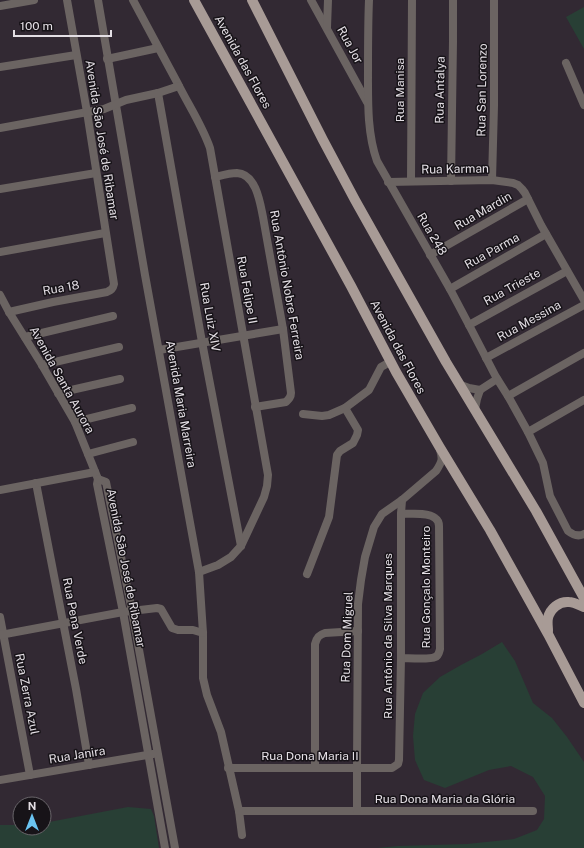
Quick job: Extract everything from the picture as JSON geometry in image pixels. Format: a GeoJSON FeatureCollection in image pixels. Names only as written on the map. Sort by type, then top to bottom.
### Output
{"type":"FeatureCollection","features":[{"type":"Feature","properties":{"kind":"main road","name":"Avenida das Flores"},"geometry":{"type":"LineString","coordinates":[[194,0],[351,286],[390,362],[490,530],[548,634],[584,703]]}},
{"type":"Feature","properties":{"kind":"main road"},"geometry":{"type":"LineString","coordinates":[[252,0],[355,200],[461,385],[536,511],[584,598]]}},
{"type":"Feature","properties":{"kind":"main road"},"geometry":{"type":"LineString","coordinates":[[548,634],[547,619],[552,610],[558,604],[568,602],[584,607]]}},
{"type":"Feature","properties":{"kind":"street"},"geometry":{"type":"LineString","coordinates":[[0,6],[34,0]]}},
{"type":"Feature","properties":{"kind":"street","name":"Avenida São José de Ribamar"},"geometry":{"type":"LineString","coordinates":[[67,0],[87,112],[114,284]]}},
{"type":"Feature","properties":{"kind":"street","name":"Avenida Maria Marreira"},"geometry":{"type":"LineString","coordinates":[[98,0],[145,275],[199,572],[203,633],[204,684],[221,732],[239,811],[242,835]]}},
{"type":"Feature","properties":{"kind":"street","name":"Rua Felipe II"},"geometry":{"type":"LineString","coordinates":[[133,0],[206,135],[213,160],[268,475],[264,497],[241,546],[232,557],[218,565],[199,572]]}},
{"type":"Feature","properties":{"kind":"street","name":"Rua Jor"},"geometry":{"type":"LineString","coordinates":[[311,0],[368,103]]}},
{"type":"Feature","properties":{"kind":"street"},"geometry":{"type":"LineString","coordinates":[[327,28],[328,0]]}},
{"type":"Feature","properties":{"kind":"street","name":"Rua 248"},"geometry":{"type":"LineString","coordinates":[[369,0],[368,103],[371,140],[377,162],[470,324],[497,379],[528,432],[543,463],[550,496],[568,531],[576,535],[584,534]]}},
{"type":"Feature","properties":{"kind":"street","name":"Rua Manisa"},"geometry":{"type":"LineString","coordinates":[[411,181],[412,0]]}},
{"type":"Feature","properties":{"kind":"street","name":"Rua Antalya"},"geometry":{"type":"LineString","coordinates":[[451,181],[453,41],[452,0]]}},
{"type":"Feature","properties":{"kind":"street","name":"Rua San Lorenzo"},"geometry":{"type":"LineString","coordinates":[[492,180],[494,0]]}},
{"type":"Feature","properties":{"kind":"street"},"geometry":{"type":"LineString","coordinates":[[107,59],[158,48]]}},
{"type":"Feature","properties":{"kind":"street"},"geometry":{"type":"LineString","coordinates":[[0,67],[76,55]]}},
{"type":"Feature","properties":{"kind":"street"},"geometry":{"type":"LineString","coordinates":[[566,63],[584,105]]}},
{"type":"Feature","properties":{"kind":"street"},"geometry":{"type":"LineString","coordinates":[[0,128],[104,109],[126,100],[158,93],[179,86]]}},
{"type":"Feature","properties":{"kind":"street","name":"Rua Luiz XIV"},"geometry":{"type":"LineString","coordinates":[[158,93],[202,342],[241,546]]}},
{"type":"Feature","properties":{"kind":"street"},"geometry":{"type":"LineString","coordinates":[[0,189],[96,173]]}},
{"type":"Feature","properties":{"kind":"street","name":"Rua Antônio Nobre Ferreira"},"geometry":{"type":"LineString","coordinates":[[216,178],[228,174],[239,173],[246,175],[251,180],[255,188],[263,216],[283,328],[292,393],[291,397],[286,402],[255,407]]}},
{"type":"Feature","properties":{"kind":"street","name":"Rua Karman"},"geometry":{"type":"LineString","coordinates":[[388,182],[500,180],[518,185],[528,199]]}},
{"type":"Feature","properties":{"kind":"street"},"geometry":{"type":"LineString","coordinates":[[528,199],[536,216],[584,300]]}},
{"type":"Feature","properties":{"kind":"street","name":"Rua Mardin"},"geometry":{"type":"LineString","coordinates":[[430,255],[528,199]]}},
{"type":"Feature","properties":{"kind":"street"},"geometry":{"type":"LineString","coordinates":[[0,252],[105,233]]}},
{"type":"Feature","properties":{"kind":"street","name":"Rua Parma"},"geometry":{"type":"LineString","coordinates":[[450,289],[546,234]]}},
{"type":"Feature","properties":{"kind":"street","name":"Rua Trieste"},"geometry":{"type":"LineString","coordinates":[[470,324],[567,271]]}},
{"type":"Feature","properties":{"kind":"street","name":"Rua 18"},"geometry":{"type":"LineString","coordinates":[[9,312],[111,291],[114,284]]}},
{"type":"Feature","properties":{"kind":"street","name":"Avenida Santa Aurora"},"geometry":{"type":"LineString","coordinates":[[0,295],[75,422],[97,475]]}},
{"type":"Feature","properties":{"kind":"street","name":"Rua Messina"},"geometry":{"type":"LineString","coordinates":[[486,358],[584,305]]}},
{"type":"Feature","properties":{"kind":"street"},"geometry":{"type":"LineString","coordinates":[[25,337],[113,316]]}},
{"type":"Feature","properties":{"kind":"street"},"geometry":{"type":"LineString","coordinates":[[159,350],[283,328]]}},
{"type":"Feature","properties":{"kind":"street"},"geometry":{"type":"LineString","coordinates":[[42,365],[119,347]]}},
{"type":"Feature","properties":{"kind":"street"},"geometry":{"type":"LineString","coordinates":[[508,396],[584,353]]}},
{"type":"Feature","properties":{"kind":"street"},"geometry":{"type":"LineString","coordinates":[[303,414],[322,416],[329,415],[344,408],[369,390],[382,367],[390,362]]}},
{"type":"Feature","properties":{"kind":"street"},"geometry":{"type":"LineString","coordinates":[[58,393],[120,379]]}},
{"type":"Feature","properties":{"kind":"street"},"geometry":{"type":"LineString","coordinates":[[475,409],[480,390],[497,379]]}},
{"type":"Feature","properties":{"kind":"street"},"geometry":{"type":"LineString","coordinates":[[461,385],[480,390]]}},
{"type":"Feature","properties":{"kind":"street"},"geometry":{"type":"LineString","coordinates":[[528,432],[584,400]]}},
{"type":"Feature","properties":{"kind":"street"},"geometry":{"type":"LineString","coordinates":[[75,422],[132,408]]}},
{"type":"Feature","properties":{"kind":"street"},"geometry":{"type":"LineString","coordinates":[[307,574],[329,518],[337,455],[340,451],[353,443],[357,435],[358,430],[344,408]]}},
{"type":"Feature","properties":{"kind":"street"},"geometry":{"type":"LineString","coordinates":[[88,454],[133,442]]}},
{"type":"Feature","properties":{"kind":"street"},"geometry":{"type":"LineString","coordinates":[[436,470],[442,460],[439,446]]}},
{"type":"Feature","properties":{"kind":"street"},"geometry":{"type":"LineString","coordinates":[[436,470],[448,470],[462,485]]}},
{"type":"Feature","properties":{"kind":"street","name":"Rua Dom Miguel"},"geometry":{"type":"LineString","coordinates":[[357,810],[358,604],[365,557],[374,527],[382,514],[402,500],[436,470]]}},
{"type":"Feature","properties":{"kind":"street"},"geometry":{"type":"LineString","coordinates":[[0,490],[36,483],[97,475]]}},
{"type":"Feature","properties":{"kind":"street","name":"Avenida São José de Ribamar"},"geometry":{"type":"LineString","coordinates":[[97,475],[106,482],[132,611],[175,848]]}},
{"type":"Feature","properties":{"kind":"street","name":"Avenida São José de Ribamar"},"geometry":{"type":"LineString","coordinates":[[97,475],[165,848]]}},
{"type":"Feature","properties":{"kind":"street","name":"Rua Pena Verde"},"geometry":{"type":"LineString","coordinates":[[36,483],[76,689],[89,765]]}},
{"type":"Feature","properties":{"kind":"street","name":"Rua Antônio da Silva Marques"},"geometry":{"type":"LineString","coordinates":[[392,768],[398,764],[399,760],[401,658],[400,514],[402,500]]}},
{"type":"Feature","properties":{"kind":"street","name":"Rua Gonçalo Monteiro"},"geometry":{"type":"LineString","coordinates":[[400,514],[425,514],[435,517],[439,526],[440,558],[439,654],[436,657],[431,658],[401,658]]}},
{"type":"Feature","properties":{"kind":"street"},"geometry":{"type":"LineString","coordinates":[[2,635],[123,612],[152,608],[162,609],[172,628],[178,630],[193,630],[203,633]]}},
{"type":"Feature","properties":{"kind":"street","name":"Rua Zerra Azul"},"geometry":{"type":"LineString","coordinates":[[0,617],[2,635],[30,775]]}},
{"type":"Feature","properties":{"kind":"street"},"geometry":{"type":"LineString","coordinates":[[315,767],[316,640],[320,634],[358,631]]}},
{"type":"Feature","properties":{"kind":"street","name":"Rua Janira"},"geometry":{"type":"LineString","coordinates":[[0,780],[157,753]]}},
{"type":"Feature","properties":{"kind":"street","name":"Rua Dona Maria II"},"geometry":{"type":"LineString","coordinates":[[228,768],[392,768]]}},
{"type":"Feature","properties":{"kind":"street"},"geometry":{"type":"LineString","coordinates":[[239,811],[357,810]]}},
{"type":"Feature","properties":{"kind":"street","name":"Rua Dona Maria da Glória"},"geometry":{"type":"LineString","coordinates":[[357,810],[533,811]]}},
{"type":"Feature","properties":{"kind":"green space"},"geometry":{"type":"Polygon","coordinates":[[[584,7],[584,49],[566,17],[584,7]]]}},
{"type":"Feature","properties":{"kind":"green space"},"geometry":{"type":"Polygon","coordinates":[[[502,642],[515,661],[533,703],[552,718],[584,762],[584,848],[377,848],[467,844],[514,839],[537,830],[544,819],[545,796],[533,777],[511,766],[489,770],[445,788],[424,780],[415,760],[413,736],[415,714],[423,693],[440,677],[502,642]]]}},
{"type":"Feature","properties":{"kind":"green space"},"geometry":{"type":"Polygon","coordinates":[[[128,807],[151,809],[154,816],[159,848],[0,848],[0,825],[12,825],[12,836],[52,836],[52,821],[128,807]]]}}]}
